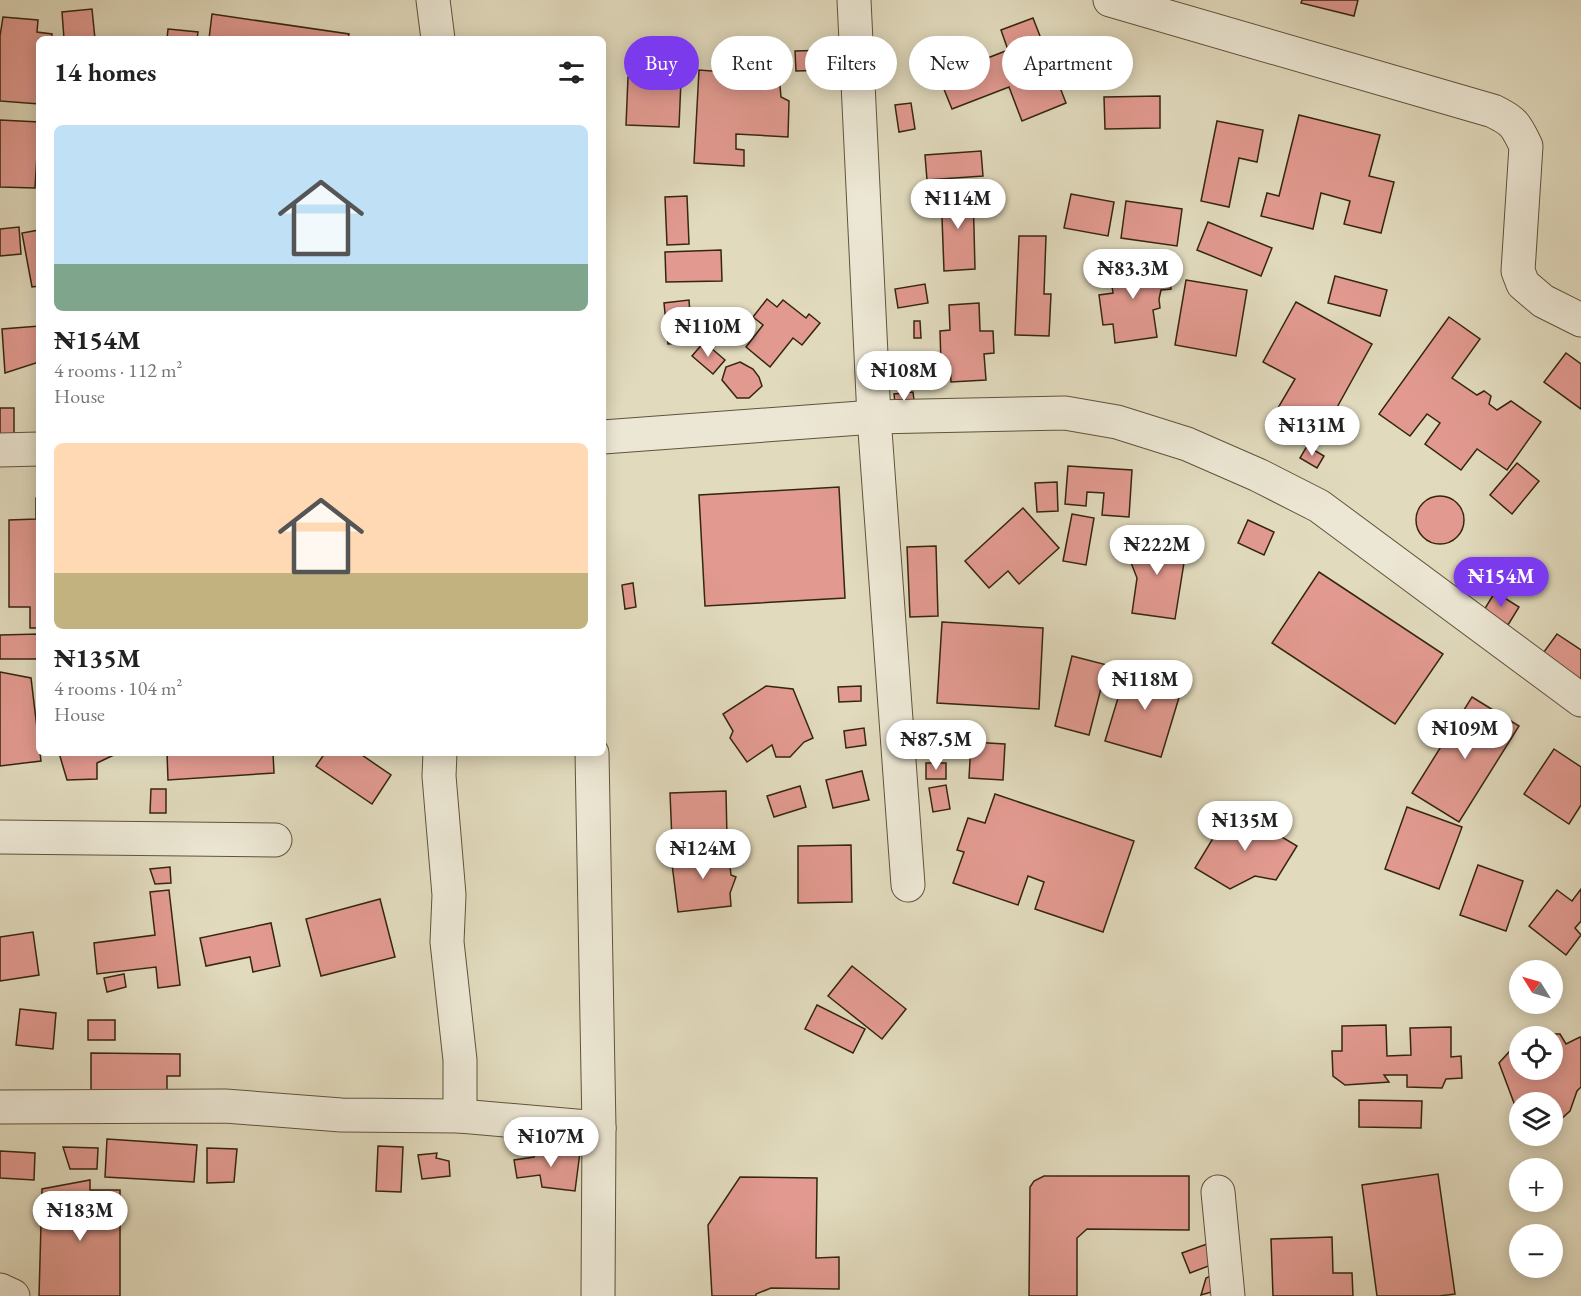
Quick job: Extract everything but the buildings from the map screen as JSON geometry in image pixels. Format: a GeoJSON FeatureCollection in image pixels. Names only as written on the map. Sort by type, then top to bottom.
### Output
{"type":"FeatureCollection","features":[{"type":"Feature","properties":{"kind":"street"},"geometry":{"type":"LineString","coordinates":[[433,0],[438,36]]}},
{"type":"Feature","properties":{"kind":"street"},"geometry":{"type":"LineString","coordinates":[[854,0],[874,417],[908,885]]}},
{"type":"Feature","properties":{"kind":"street"},"geometry":{"type":"LineString","coordinates":[[1110,0],[1493,111],[1510,120],[1526,146],[1518,271],[1523,284],[1544,301],[1581,320]]}},
{"type":"Feature","properties":{"kind":"street"},"geometry":{"type":"LineString","coordinates":[[606,437],[874,417],[1065,413],[1117,422],[1187,444],[1258,475],[1319,506],[1581,700]]}},
{"type":"Feature","properties":{"kind":"street"},"geometry":{"type":"LineString","coordinates":[[0,450],[36,449]]}},
{"type":"Feature","properties":{"kind":"street"},"geometry":{"type":"LineString","coordinates":[[440,756],[439,776],[449,895],[447,942],[460,1060],[460,1116]]}},
{"type":"Feature","properties":{"kind":"street"},"geometry":{"type":"LineString","coordinates":[[592,756],[599,1128],[598,1296]]}},
{"type":"Feature","properties":{"kind":"street"},"geometry":{"type":"LineString","coordinates":[[0,837],[275,840]]}},
{"type":"Feature","properties":{"kind":"street"},"geometry":{"type":"LineString","coordinates":[[0,1107],[225,1106],[341,1115],[460,1116],[599,1128]]}},
{"type":"Feature","properties":{"kind":"street"},"geometry":{"type":"LineString","coordinates":[[1218,1192],[1228,1296]]}},
{"type":"Feature","properties":{"kind":"street"},"geometry":{"type":"LineString","coordinates":[[0,1290],[13,1296]]}}]}
